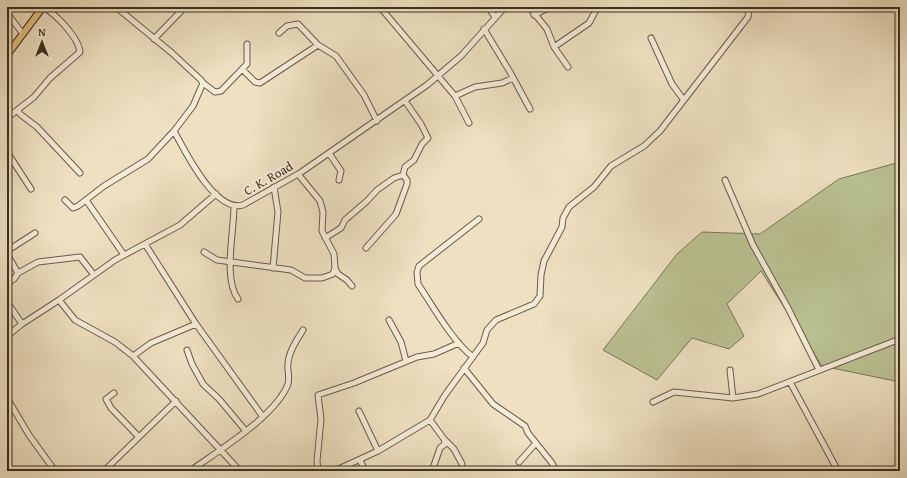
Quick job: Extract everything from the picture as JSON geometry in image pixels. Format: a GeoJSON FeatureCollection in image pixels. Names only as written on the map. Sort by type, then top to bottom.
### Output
{"type":"FeatureCollection","features":[{"type":"Feature","properties":{"kind":"main road"},"geometry":{"type":"LineString","coordinates":[[7,55],[43,7]]}},
{"type":"Feature","properties":{"kind":"street"},"geometry":{"type":"LineString","coordinates":[[7,118],[34,96],[50,78],[80,52],[79,47],[69,31],[51,11],[43,7]]}},
{"type":"Feature","properties":{"kind":"street"},"geometry":{"type":"LineString","coordinates":[[116,7],[172,53],[203,83],[215,92],[219,93],[243,70],[247,62],[247,44]]}},
{"type":"Feature","properties":{"kind":"street"},"geometry":{"type":"LineString","coordinates":[[154,39],[185,7]]}},
{"type":"Feature","properties":{"kind":"street"},"geometry":{"type":"LineString","coordinates":[[380,7],[455,96],[469,123]]}},
{"type":"Feature","properties":{"kind":"street"},"geometry":{"type":"LineString","coordinates":[[488,7],[495,16]]}},
{"type":"Feature","properties":{"kind":"street","name":"C. K. Road"},"geometry":{"type":"LineString","coordinates":[[174,131],[204,181],[216,194],[224,202],[234,206],[243,205],[298,174],[377,121],[438,77],[462,56],[495,16],[505,7]]}},
{"type":"Feature","properties":{"kind":"street"},"geometry":{"type":"LineString","coordinates":[[529,7],[547,29],[554,47],[568,67]]}},
{"type":"Feature","properties":{"kind":"street"},"geometry":{"type":"LineString","coordinates":[[534,15],[550,7]]}},
{"type":"Feature","properties":{"kind":"street"},"geometry":{"type":"LineString","coordinates":[[334,471],[378,451],[430,420],[464,368],[483,343],[487,330],[496,320],[534,304],[540,296],[541,275],[544,262],[562,228],[563,218],[569,207],[594,186],[611,166],[644,146],[651,139],[748,17],[749,7]]}},
{"type":"Feature","properties":{"kind":"street"},"geometry":{"type":"LineString","coordinates":[[554,47],[589,23],[595,12]]}},
{"type":"Feature","properties":{"kind":"street"},"geometry":{"type":"LineString","coordinates":[[7,13],[23,34]]}},
{"type":"Feature","properties":{"kind":"street"},"geometry":{"type":"LineString","coordinates":[[279,33],[287,26],[298,24],[318,44],[336,56],[364,95],[377,121]]}},
{"type":"Feature","properties":{"kind":"street"},"geometry":{"type":"LineString","coordinates":[[484,29],[530,109]]}},
{"type":"Feature","properties":{"kind":"street"},"geometry":{"type":"LineString","coordinates":[[651,38],[672,84],[684,99]]}},
{"type":"Feature","properties":{"kind":"street"},"geometry":{"type":"LineString","coordinates":[[243,70],[255,82],[260,83],[318,44]]}},
{"type":"Feature","properties":{"kind":"street"},"geometry":{"type":"LineString","coordinates":[[455,96],[475,87],[502,83],[513,78]]}},
{"type":"Feature","properties":{"kind":"street"},"geometry":{"type":"LineString","coordinates":[[65,200],[75,208],[104,186],[148,159],[174,131],[193,106],[203,83]]}},
{"type":"Feature","properties":{"kind":"street"},"geometry":{"type":"LineString","coordinates":[[366,248],[396,214],[408,184],[403,176],[405,168],[414,160],[422,144],[428,138],[421,124],[405,101]]}},
{"type":"Feature","properties":{"kind":"street"},"geometry":{"type":"LineString","coordinates":[[18,110],[20,114],[42,131],[80,173]]}},
{"type":"Feature","properties":{"kind":"street"},"geometry":{"type":"LineString","coordinates":[[7,152],[31,188]]}},
{"type":"Feature","properties":{"kind":"street"},"geometry":{"type":"LineString","coordinates":[[329,153],[341,171],[339,180]]}},
{"type":"Feature","properties":{"kind":"street"},"geometry":{"type":"LineString","coordinates":[[204,252],[215,259],[257,267],[291,270],[305,278],[311,279],[333,274],[335,268],[334,254],[322,231],[323,212],[320,201],[298,174]]}},
{"type":"Feature","properties":{"kind":"street"},"geometry":{"type":"LineString","coordinates":[[325,238],[341,228],[345,220],[377,190],[394,178],[403,176]]}},
{"type":"Feature","properties":{"kind":"street"},"geometry":{"type":"LineString","coordinates":[[725,180],[753,245],[788,308],[819,370]]}},
{"type":"Feature","properties":{"kind":"street"},"geometry":{"type":"LineString","coordinates":[[273,268],[278,212],[274,187]]}},
{"type":"Feature","properties":{"kind":"street"},"geometry":{"type":"LineString","coordinates":[[7,336],[22,324],[124,255],[180,225],[216,194]]}},
{"type":"Feature","properties":{"kind":"street"},"geometry":{"type":"LineString","coordinates":[[86,200],[124,255]]}},
{"type":"Feature","properties":{"kind":"street"},"geometry":{"type":"LineString","coordinates":[[234,206],[231,261],[232,290],[238,300]]}},
{"type":"Feature","properties":{"kind":"street"},"geometry":{"type":"LineString","coordinates":[[473,357],[466,352],[418,284],[416,272],[419,266],[478,219]]}},
{"type":"Feature","properties":{"kind":"street"},"geometry":{"type":"LineString","coordinates":[[7,251],[35,233]]}},
{"type":"Feature","properties":{"kind":"street"},"geometry":{"type":"LineString","coordinates":[[145,244],[196,324],[263,417]]}},
{"type":"Feature","properties":{"kind":"street"},"geometry":{"type":"LineString","coordinates":[[7,254],[18,273]]}},
{"type":"Feature","properties":{"kind":"street"},"geometry":{"type":"LineString","coordinates":[[7,284],[14,279],[18,273],[38,262],[80,257],[94,275]]}},
{"type":"Feature","properties":{"kind":"street"},"geometry":{"type":"LineString","coordinates":[[335,268],[352,286]]}},
{"type":"Feature","properties":{"kind":"street"},"geometry":{"type":"LineString","coordinates":[[59,300],[74,320],[115,342],[133,356],[240,471]]}},
{"type":"Feature","properties":{"kind":"street"},"geometry":{"type":"LineString","coordinates":[[7,302],[22,324]]}},
{"type":"Feature","properties":{"kind":"street"},"geometry":{"type":"LineString","coordinates":[[389,320],[401,342],[406,361]]}},
{"type":"Feature","properties":{"kind":"street"},"geometry":{"type":"LineString","coordinates":[[133,356],[151,343],[196,324]]}},
{"type":"Feature","properties":{"kind":"street"},"geometry":{"type":"LineString","coordinates":[[190,471],[263,417],[274,405],[288,385],[290,353],[303,330]]}},
{"type":"Feature","properties":{"kind":"street"},"geometry":{"type":"LineString","coordinates":[[653,402],[669,393],[677,392],[734,398],[758,394],[900,339]]}},
{"type":"Feature","properties":{"kind":"street"},"geometry":{"type":"LineString","coordinates":[[318,471],[317,461],[321,419],[318,395],[354,383],[416,357],[434,354],[459,342]]}},
{"type":"Feature","properties":{"kind":"street"},"geometry":{"type":"LineString","coordinates":[[187,350],[192,364],[203,384],[219,399],[245,430]]}},
{"type":"Feature","properties":{"kind":"street"},"geometry":{"type":"LineString","coordinates":[[464,368],[488,399],[525,426],[552,463],[556,471]]}},
{"type":"Feature","properties":{"kind":"street"},"geometry":{"type":"LineString","coordinates":[[730,370],[734,398]]}},
{"type":"Feature","properties":{"kind":"street"},"geometry":{"type":"LineString","coordinates":[[790,382],[838,471]]}},
{"type":"Feature","properties":{"kind":"street"},"geometry":{"type":"LineString","coordinates":[[114,393],[106,399],[111,408],[139,437]]}},
{"type":"Feature","properties":{"kind":"street"},"geometry":{"type":"LineString","coordinates":[[7,398],[29,435],[56,471]]}},
{"type":"Feature","properties":{"kind":"street"},"geometry":{"type":"LineString","coordinates":[[103,471],[104,468],[107,468],[176,401]]}},
{"type":"Feature","properties":{"kind":"street"},"geometry":{"type":"LineString","coordinates":[[359,410],[378,451]]}},
{"type":"Feature","properties":{"kind":"street"},"geometry":{"type":"LineString","coordinates":[[430,420],[451,446],[462,464]]}},
{"type":"Feature","properties":{"kind":"street"},"geometry":{"type":"LineString","coordinates":[[432,471],[440,448],[445,444],[444,438]]}},
{"type":"Feature","properties":{"kind":"street"},"geometry":{"type":"LineString","coordinates":[[519,462],[536,443]]}},
{"type":"Feature","properties":{"kind":"street"},"geometry":{"type":"LineString","coordinates":[[360,460],[365,471]]}},
{"type":"Feature","properties":{"kind":"green space"},"geometry":{"type":"Polygon","coordinates":[[[900,162],[900,382],[822,366],[761,271],[727,304],[744,336],[729,349],[692,338],[657,380],[603,350],[677,254],[702,232],[760,234],[839,179],[900,162]]]}}]}
